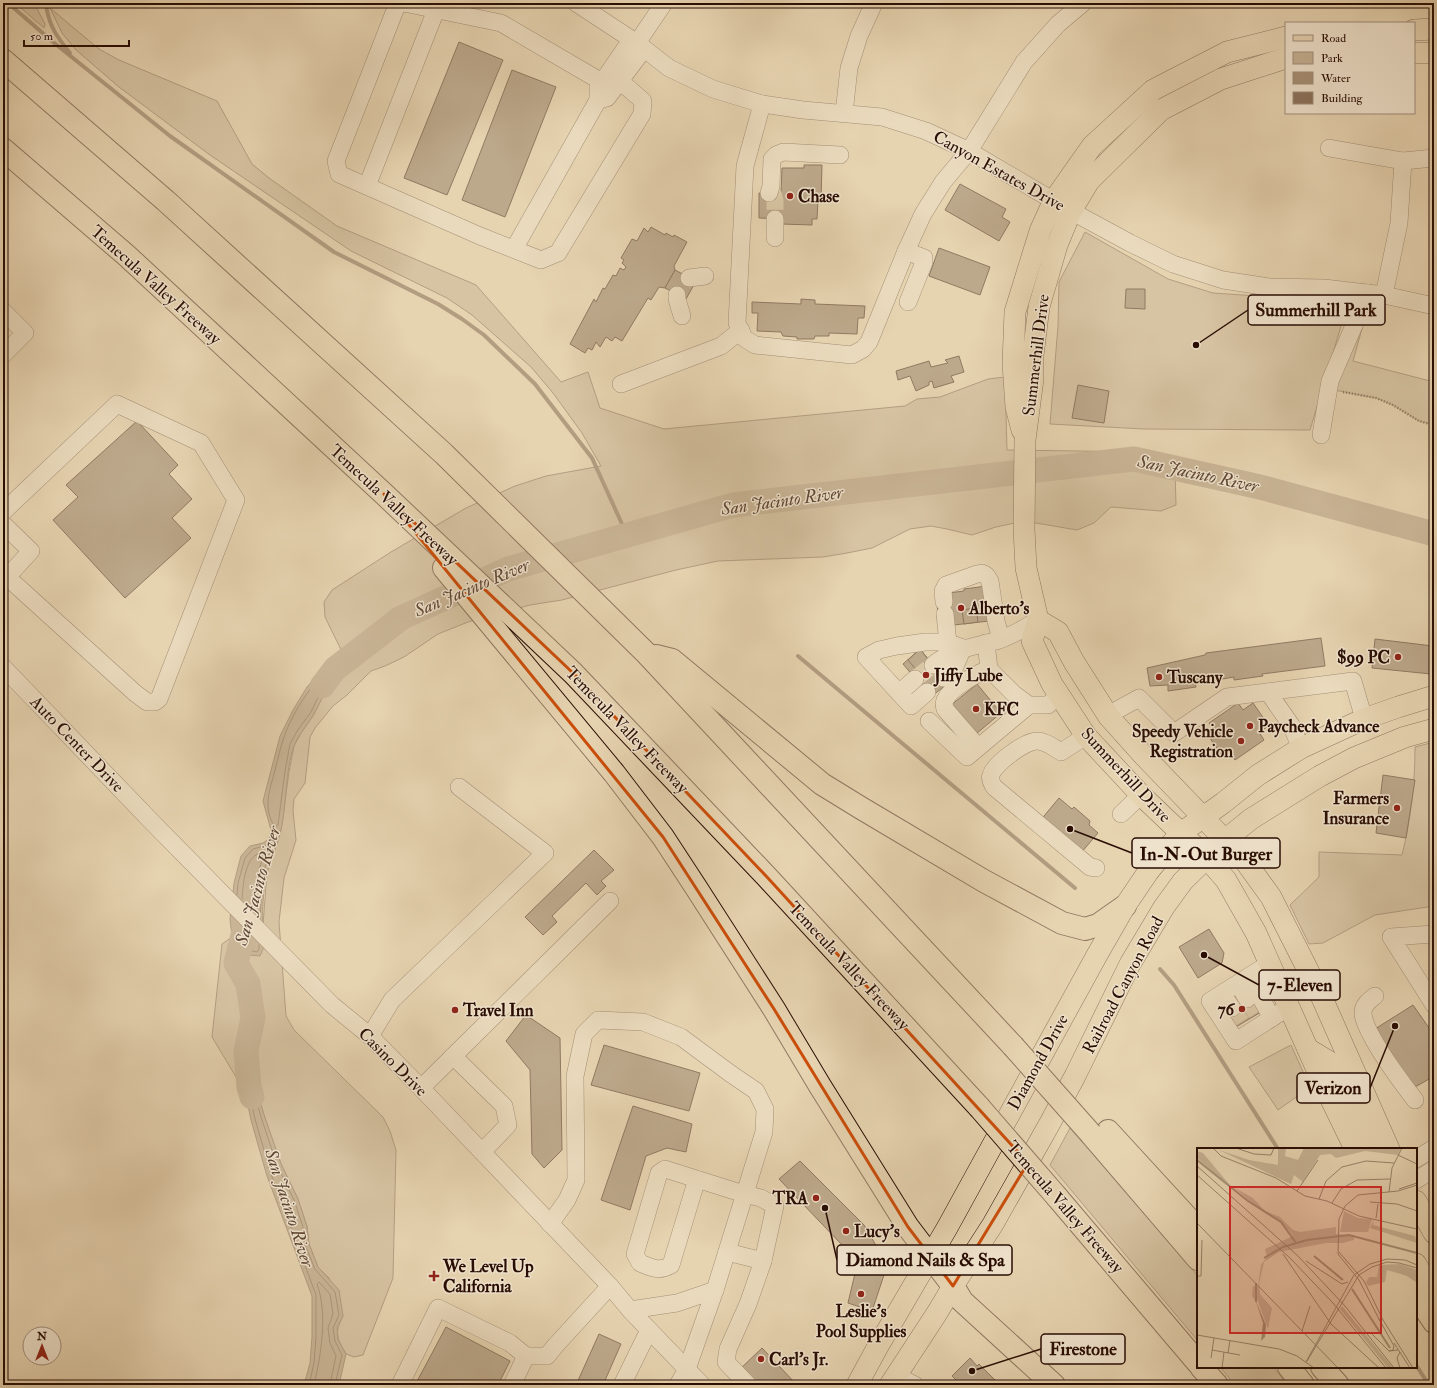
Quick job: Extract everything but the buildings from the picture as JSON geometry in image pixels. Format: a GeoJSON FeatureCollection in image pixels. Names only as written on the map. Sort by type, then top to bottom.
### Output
{"type":"FeatureCollection","features":[{"type":"Feature","properties":{"kind":"highway"},"geometry":{"type":"LineString","coordinates":[[3,60],[166,201],[444,454],[647,654],[1045,1082],[1097,1130],[1197,1228]]}},
{"type":"Feature","properties":{"kind":"highway","name":"Temecula Valley Freeway"},"geometry":{"type":"LineString","coordinates":[[3,150],[126,255],[384,494],[574,674],[767,877],[979,1107],[1197,1362]]}},
{"type":"Feature","properties":{"kind":"highway"},"geometry":{"type":"LineString","coordinates":[[384,494],[614,773],[663,837],[774,1010],[908,1227],[953,1286],[962,1301],[1054,1385]]}},
{"type":"Feature","properties":{"kind":"highway"},"geometry":{"type":"LineString","coordinates":[[647,654],[672,660],[822,784],[984,881],[1049,916],[1085,930],[1098,925],[1125,906]]}},
{"type":"Feature","properties":{"kind":"highway"},"geometry":{"type":"LineString","coordinates":[[1097,1130],[1197,1258]]}},
{"type":"Feature","properties":{"kind":"highway"},"geometry":{"type":"LineString","coordinates":[[1417,1288],[1418,1298],[1434,1322]]}},
{"type":"Feature","properties":{"kind":"highway"},"geometry":{"type":"LineString","coordinates":[[1202,1368],[1216,1385]]}},
{"type":"Feature","properties":{"kind":"highway"},"geometry":{"type":"LineString","coordinates":[[1290,1368],[1304,1385]]}},
{"type":"Feature","properties":{"kind":"highway"},"geometry":{"type":"LineString","coordinates":[[1323,1368],[1338,1385]]}},
{"type":"Feature","properties":{"kind":"main road"},"geometry":{"type":"LineString","coordinates":[[1415,30],[1434,29]]}},
{"type":"Feature","properties":{"kind":"main road","name":"Summerhill Drive"},"geometry":{"type":"LineString","coordinates":[[1025,440],[1015,399],[1013,363],[1015,312],[1040,231],[1054,200],[1092,146],[1153,90],[1227,52],[1285,37]]}},
{"type":"Feature","properties":{"kind":"main road"},"geometry":{"type":"LineString","coordinates":[[1415,53],[1434,53]]}},
{"type":"Feature","properties":{"kind":"main road","name":"Summerhill Drive"},"geometry":{"type":"LineString","coordinates":[[1285,58],[1221,79],[1161,110],[1089,181],[1071,211],[1058,245],[1039,307],[1033,355],[1033,378],[1025,440],[1024,529],[1026,568],[1038,620],[1032,641],[1052,684],[1086,736],[1141,794],[1206,857],[1226,880],[1256,933],[1270,963],[1262,1020],[1308,1049],[1322,1081],[1356,1148]]}},
{"type":"Feature","properties":{"kind":"main road","name":"Summerhill Drive"},"geometry":{"type":"LineString","coordinates":[[1038,620],[1058,632],[1074,662],[1109,717],[1145,757],[1245,861],[1271,897],[1322,998],[1389,1148]]}},
{"type":"Feature","properties":{"kind":"main road"},"geometry":{"type":"LineString","coordinates":[[1059,695],[1068,690],[1076,692],[1094,715],[1109,717]]}},
{"type":"Feature","properties":{"kind":"main road"},"geometry":{"type":"LineString","coordinates":[[1203,817],[1258,775],[1301,748],[1364,719],[1434,696]]}},
{"type":"Feature","properties":{"kind":"main road","name":"Railroad Canyon Road"},"geometry":{"type":"LineString","coordinates":[[953,1286],[993,1224],[1076,1076],[1130,964],[1164,907],[1184,880],[1206,857],[1251,819],[1326,772],[1354,758],[1405,737],[1434,729]]}},
{"type":"Feature","properties":{"kind":"main road","name":"Diamond Drive"},"geometry":{"type":"LineString","coordinates":[[857,1385],[1125,906],[1148,872],[1181,833],[1203,817]]}},
{"type":"Feature","properties":{"kind":"main road"},"geometry":{"type":"LineString","coordinates":[[1308,1049],[1328,1061],[1333,1068],[1370,1148]]}},
{"type":"Feature","properties":{"kind":"main road"},"geometry":{"type":"LineString","coordinates":[[1417,1202],[1434,1233]]}},
{"type":"Feature","properties":{"kind":"main road"},"geometry":{"type":"LineString","coordinates":[[1417,1266],[1434,1295]]}},
{"type":"Feature","properties":{"kind":"main road"},"geometry":{"type":"LineString","coordinates":[[892,1380],[937,1313],[953,1286]]}},
{"type":"Feature","properties":{"kind":"street"},"geometry":{"type":"LineString","coordinates":[[602,82],[501,23],[404,3],[397,5],[336,162],[339,174],[542,260],[558,253],[642,114],[643,101],[620,82]]}},
{"type":"Feature","properties":{"kind":"street","name":"Canyon Estates Drive"},"geometry":{"type":"LineString","coordinates":[[576,3],[637,44],[669,68],[712,89],[762,104],[803,110],[882,117],[926,131],[969,151],[1071,211],[1173,264],[1223,280],[1269,287],[1324,288],[1376,294],[1434,306]]}},
{"type":"Feature","properties":{"kind":"street"},"geometry":{"type":"LineString","coordinates":[[598,100],[607,98],[620,82],[637,44],[664,3]]}},
{"type":"Feature","properties":{"kind":"street"},"geometry":{"type":"LineString","coordinates":[[844,113],[849,68],[859,36],[874,3]]}},
{"type":"Feature","properties":{"kind":"street"},"geometry":{"type":"LineString","coordinates":[[762,104],[746,166],[737,323],[744,338],[755,345],[852,355],[863,349],[869,342],[906,250],[923,214],[939,188],[969,151],[1024,62],[1058,24],[1083,3]]}},
{"type":"Feature","properties":{"kind":"street"},"geometry":{"type":"LineString","coordinates":[[367,186],[436,10]]}},
{"type":"Feature","properties":{"kind":"street"},"geometry":{"type":"LineString","coordinates":[[514,249],[598,100],[598,88],[637,44]]}},
{"type":"Feature","properties":{"kind":"street"},"geometry":{"type":"LineString","coordinates":[[1329,148],[1403,161],[1434,158]]}},
{"type":"Feature","properties":{"kind":"street"},"geometry":{"type":"LineString","coordinates":[[771,191],[772,159],[776,155],[783,152],[840,155]]}},
{"type":"Feature","properties":{"kind":"street"},"geometry":{"type":"LineString","coordinates":[[1321,435],[1330,381],[1376,294],[1400,223],[1403,161]]}},
{"type":"Feature","properties":{"kind":"street"},"geometry":{"type":"LineString","coordinates":[[771,218],[771,238]]}},
{"type":"Feature","properties":{"kind":"street"},"geometry":{"type":"LineString","coordinates":[[906,250],[924,258],[924,262],[908,302]]}},
{"type":"Feature","properties":{"kind":"street"},"geometry":{"type":"LineString","coordinates":[[677,295],[682,316]]}},
{"type":"Feature","properties":{"kind":"street"},"geometry":{"type":"LineString","coordinates":[[3,311],[25,333],[3,356]]}},
{"type":"Feature","properties":{"kind":"street"},"geometry":{"type":"LineString","coordinates":[[621,384],[721,346],[741,330]]}},
{"type":"Feature","properties":{"kind":"street"},"geometry":{"type":"LineString","coordinates":[[3,512],[117,404],[201,443],[236,500],[159,698],[155,702],[146,702],[135,693],[5,578],[31,551],[3,524]]}},
{"type":"Feature","properties":{"kind":"street"},"geometry":{"type":"LineString","coordinates":[[956,645],[944,608],[944,587],[982,573],[986,575],[990,581],[996,621],[989,669]]}},
{"type":"Feature","properties":{"kind":"street"},"geometry":{"type":"LineString","coordinates":[[921,686],[905,699],[866,657],[879,650],[897,646],[933,642],[956,645],[993,641],[1038,620]]}},
{"type":"Feature","properties":{"kind":"street"},"geometry":{"type":"LineString","coordinates":[[938,671],[956,645]]}},
{"type":"Feature","properties":{"kind":"street","name":"Auto Center Drive"},"geometry":{"type":"LineString","coordinates":[[3,667],[150,820]]}},
{"type":"Feature","properties":{"kind":"street"},"geometry":{"type":"LineString","coordinates":[[989,669],[1014,694],[1029,705],[1048,706],[1059,695]]}},
{"type":"Feature","properties":{"kind":"street"},"geometry":{"type":"LineString","coordinates":[[978,747],[945,709],[944,701],[948,695],[975,675],[989,669]]}},
{"type":"Feature","properties":{"kind":"street"},"geometry":{"type":"LineString","coordinates":[[1109,717],[1117,710],[1140,698],[1174,733],[1227,697],[1353,681],[1364,719]]}},
{"type":"Feature","properties":{"kind":"street"},"geometry":{"type":"LineString","coordinates":[[1268,692],[1291,725],[1301,748]]}},
{"type":"Feature","properties":{"kind":"street"},"geometry":{"type":"LineString","coordinates":[[929,721],[967,757],[1029,705]]}},
{"type":"Feature","properties":{"kind":"street"},"geometry":{"type":"LineString","coordinates":[[1086,736],[1061,752],[1043,741],[1028,743],[1012,752],[997,767],[991,775],[990,781],[994,787],[1090,867],[1096,868]]}},
{"type":"Feature","properties":{"kind":"street"},"geometry":{"type":"LineString","coordinates":[[370,1036],[392,1000],[545,853],[459,787]]}},
{"type":"Feature","properties":{"kind":"street"},"geometry":{"type":"LineString","coordinates":[[1121,814],[1141,794]]}},
{"type":"Feature","properties":{"kind":"street","name":"Casino Drive"},"geometry":{"type":"LineString","coordinates":[[150,820],[332,1005],[370,1036],[421,1088],[610,1286],[630,1310]]}},
{"type":"Feature","properties":{"kind":"street"},"geometry":{"type":"LineString","coordinates":[[421,1088],[610,901]]}},
{"type":"Feature","properties":{"kind":"street"},"geometry":{"type":"LineString","coordinates":[[1434,934],[1391,937],[1434,1005]]}},
{"type":"Feature","properties":{"kind":"street"},"geometry":{"type":"LineString","coordinates":[[1243,980],[1262,1020],[1236,1041],[1210,1001],[1222,994],[1243,980],[1270,963]]}},
{"type":"Feature","properties":{"kind":"street"},"geometry":{"type":"LineString","coordinates":[[1243,980],[1247,999]]}},
{"type":"Feature","properties":{"kind":"street"},"geometry":{"type":"LineString","coordinates":[[1222,994],[1232,1008]]}},
{"type":"Feature","properties":{"kind":"street"},"geometry":{"type":"LineString","coordinates":[[1375,996],[1364,1006],[1363,1012],[1366,1022],[1378,1046],[1415,1100]]}},
{"type":"Feature","properties":{"kind":"street"},"geometry":{"type":"LineString","coordinates":[[550,1224],[567,1200],[576,1180],[575,1076],[584,1034],[598,1020],[643,1022],[681,1037],[730,1074],[756,1091],[765,1109],[764,1132],[715,1290],[686,1369],[678,1385]]}},
{"type":"Feature","properties":{"kind":"street"},"geometry":{"type":"LineString","coordinates":[[453,1056],[504,1106],[508,1125],[482,1152]]}},
{"type":"Feature","properties":{"kind":"street"},"geometry":{"type":"LineString","coordinates":[[1417,1158],[1434,1148]]}},
{"type":"Feature","properties":{"kind":"street"},"geometry":{"type":"LineString","coordinates":[[1417,1179],[1434,1169]]}},
{"type":"Feature","properties":{"kind":"street"},"geometry":{"type":"LineString","coordinates":[[697,1179],[671,1264],[664,1269],[654,1268],[640,1263],[635,1254],[659,1173],[665,1170],[697,1179],[744,1194],[761,1198],[775,1206],[762,1261],[748,1304],[728,1349],[726,1362],[748,1385]]}},
{"type":"Feature","properties":{"kind":"street"},"geometry":{"type":"LineString","coordinates":[[727,1252],[762,1261]]}},
{"type":"Feature","properties":{"kind":"street"},"geometry":{"type":"LineString","coordinates":[[400,1385],[438,1308],[510,1343],[526,1356],[547,1356],[556,1344],[610,1286]]}},
{"type":"Feature","properties":{"kind":"street"},"geometry":{"type":"LineString","coordinates":[[630,1310],[677,1303],[715,1290]]}},
{"type":"Feature","properties":{"kind":"street"},"geometry":{"type":"LineString","coordinates":[[630,1310],[702,1385]]}},
{"type":"Feature","properties":{"kind":"street"},"geometry":{"type":"LineString","coordinates":[[622,1385],[649,1330]]}},
{"type":"Feature","properties":{"kind":"street"},"geometry":{"type":"LineString","coordinates":[[512,1385],[526,1356]]}},
{"type":"Feature","properties":{"kind":"street"},"geometry":{"type":"LineString","coordinates":[[892,1380],[915,1385]]}},
{"type":"Feature","properties":{"kind":"path"},"geometry":{"type":"LineString","coordinates":[[1329,389],[1382,400],[1394,405],[1420,421],[1434,425]]}},
{"type":"Feature","properties":{"kind":"highlighted area"},"geometry":{"type":"Polygon","coordinates":[[[384,494],[573,673],[767,877],[1028,1163],[953,1286],[908,1227],[774,1009],[663,837],[384,494]]]}},
{"type":"Feature","properties":{"kind":"green space"},"geometry":{"type":"Polygon","coordinates":[[[15,3],[34,3],[45,24],[44,28],[15,3]]]}},
{"type":"Feature","properties":{"kind":"green space"},"geometry":{"type":"Polygon","coordinates":[[[50,8],[99,49],[119,60],[217,101],[252,164],[269,178],[337,226],[476,285],[561,382],[588,372],[600,408],[664,429],[905,406],[917,399],[940,397],[988,379],[1005,377],[1007,450],[1149,452],[1165,456],[1175,468],[1176,505],[1161,511],[1111,507],[1094,523],[1077,530],[1036,523],[1015,523],[996,527],[972,535],[931,526],[910,529],[872,548],[823,557],[718,561],[676,570],[562,600],[530,605],[468,622],[438,634],[404,657],[371,671],[347,695],[333,706],[315,728],[310,737],[305,783],[294,799],[293,811],[296,840],[284,878],[279,922],[286,1016],[294,1030],[383,1117],[390,1131],[396,1150],[393,1278],[363,1355],[354,1357],[346,1354],[340,1344],[338,1327],[343,1316],[329,1278],[318,1267],[309,1244],[307,1226],[298,1199],[281,1164],[264,1115],[256,1087],[254,1062],[241,1067],[245,1092],[212,1037],[222,944],[232,937],[241,949],[263,925],[267,873],[281,830],[294,746],[314,714],[325,691],[339,673],[349,666],[325,617],[324,602],[332,590],[391,552],[466,508],[515,486],[546,476],[601,466],[582,433],[553,393],[531,367],[472,315],[447,298],[351,251],[210,155],[119,87],[75,49],[62,33],[50,8]]]}},
{"type":"Feature","properties":{"kind":"green space"},"geometry":{"type":"Polygon","coordinates":[[[1085,232],[1168,279],[1213,293],[1272,297],[1347,306],[1310,430],[1144,429],[1050,424],[1058,326],[1059,282],[1085,232]]]}},
{"type":"Feature","properties":{"kind":"green space"},"geometry":{"type":"Polygon","coordinates":[[[1368,307],[1353,361],[1434,382],[1434,425],[1419,421],[1393,405],[1376,398],[1329,389],[1368,307]]]}},
{"type":"Feature","properties":{"kind":"green space"},"geometry":{"type":"Polygon","coordinates":[[[1434,742],[1434,906],[1375,915],[1323,943],[1309,944],[1290,905],[1319,877],[1319,852],[1402,855],[1412,801],[1415,747],[1434,742]]]}},
{"type":"Feature","properties":{"kind":"green space"},"geometry":{"type":"Polygon","coordinates":[[[1291,1045],[1310,1087],[1278,1110],[1249,1067],[1291,1045]]]}},
{"type":"Feature","properties":{"kind":"green space"},"geometry":{"type":"Polygon","coordinates":[[[1070,1128],[1197,1275],[1197,1340],[1050,1165],[1070,1128]]]}},
{"type":"Feature","properties":{"kind":"green space"},"geometry":{"type":"Polygon","coordinates":[[[1221,1368],[1274,1368],[1288,1385],[1235,1385],[1221,1368]]]}},
{"type":"Feature","properties":{"kind":"water"},"geometry":{"type":"Polygon","coordinates":[[[344,657],[349,666],[329,687],[294,746],[289,766],[281,830],[268,868],[265,882],[263,949],[260,956],[249,955],[241,949],[232,937],[230,919],[234,883],[241,856],[250,846],[263,843],[269,839],[271,830],[263,801],[280,736],[293,710],[307,687],[327,665],[344,657]]]}},
{"type":"Feature","properties":{"kind":"water"},"geometry":{"type":"Polygon","coordinates":[[[249,1062],[254,1062],[256,1087],[264,1115],[281,1164],[298,1199],[307,1227],[309,1244],[318,1267],[339,1290],[343,1316],[337,1327],[338,1340],[346,1354],[339,1385],[304,1385],[310,1363],[312,1337],[312,1296],[267,1176],[251,1120],[241,1067],[249,1062]]]}},
{"type":"Feature","properties":{"kind":"waterway"},"geometry":{"type":"LineString","coordinates":[[8,3],[53,42],[170,136],[334,252],[438,304],[484,335],[535,384],[592,458],[627,535]]}},
{"type":"Feature","properties":{"kind":"waterway"},"geometry":{"type":"LineString","coordinates":[[46,5],[49,19],[54,31],[70,53]]}},
{"type":"Feature","properties":{"kind":"waterway","name":"San Jacinto River"},"geometry":{"type":"LineString","coordinates":[[322,686],[335,669],[401,618],[508,569],[733,505],[1134,459],[1260,487],[1434,534]]}},
{"type":"Feature","properties":{"kind":"waterway"},"geometry":{"type":"LineString","coordinates":[[798,656],[1075,888]]}},
{"type":"Feature","properties":{"kind":"waterway","name":"San Jacinto River"},"geometry":{"type":"LineString","coordinates":[[248,915],[236,963],[248,984],[253,1018],[246,1051],[249,1087],[252,1097]]}},
{"type":"Feature","properties":{"kind":"waterway"},"geometry":{"type":"LineString","coordinates":[[1160,969],[1174,985],[1277,1148]]}},
{"type":"Feature","properties":{"kind":"waterway"},"geometry":{"type":"LineString","coordinates":[[1417,1367],[1429,1385]]}},
{"type":"Feature","properties":{"kind":"tunnel"},"geometry":{"type":"LineString","coordinates":[[773,193],[775,201],[775,219]]}},
{"type":"Feature","properties":{"kind":"tunnel"},"geometry":{"type":"LineString","coordinates":[[915,679],[933,665]]}},
{"type":"Feature","properties":{"kind":"tunnel"},"geometry":{"type":"LineString","coordinates":[[1247,999],[1257,1014]]}},
{"type":"Feature","properties":{"kind":"tunnel"},"geometry":{"type":"LineString","coordinates":[[1232,1008],[1242,1023]]}},
{"type":"Feature","properties":{"kind":"place","name":"Chase"},"geometry":{"type":"Point","coordinates":[790,196]}},
{"type":"Feature","properties":{"kind":"place","name":"Summerhill Park"},"geometry":{"type":"Point","coordinates":[1196,345]}},
{"type":"Feature","properties":{"kind":"place","name":"Alberto's"},"geometry":{"type":"Point","coordinates":[961,608]}},
{"type":"Feature","properties":{"kind":"place","name":"$99 PC"},"geometry":{"type":"Point","coordinates":[1398,657]}},
{"type":"Feature","properties":{"kind":"place","name":"Jiffy Lube"},"geometry":{"type":"Point","coordinates":[926,675]}},
{"type":"Feature","properties":{"kind":"place","name":"Tuscany"},"geometry":{"type":"Point","coordinates":[1159,677]}},
{"type":"Feature","properties":{"kind":"place","name":"KFC"},"geometry":{"type":"Point","coordinates":[976,709]}},
{"type":"Feature","properties":{"kind":"place","name":"Paycheck Advance"},"geometry":{"type":"Point","coordinates":[1250,726]}},
{"type":"Feature","properties":{"kind":"place","name":"Speedy Vehicle Registration"},"geometry":{"type":"Point","coordinates":[1241,741]}},
{"type":"Feature","properties":{"kind":"place","name":"Farmers Insurance"},"geometry":{"type":"Point","coordinates":[1397,808]}},
{"type":"Feature","properties":{"kind":"place","name":"In-N-Out Burger"},"geometry":{"type":"Point","coordinates":[1070,829]}},
{"type":"Feature","properties":{"kind":"place","name":"7-Eleven"},"geometry":{"type":"Point","coordinates":[1204,955]}},
{"type":"Feature","properties":{"kind":"place","name":"76"},"geometry":{"type":"Point","coordinates":[1242,1009]}},
{"type":"Feature","properties":{"kind":"place","name":"Travel Inn"},"geometry":{"type":"Point","coordinates":[455,1010]}},
{"type":"Feature","properties":{"kind":"place","name":"Verizon"},"geometry":{"type":"Point","coordinates":[1395,1026]}},
{"type":"Feature","properties":{"kind":"place","name":"TRA"},"geometry":{"type":"Point","coordinates":[816,1198]}},
{"type":"Feature","properties":{"kind":"place","name":"Diamond Nails & Spa"},"geometry":{"type":"Point","coordinates":[825,1208]}},
{"type":"Feature","properties":{"kind":"place","name":"Lucy's"},"geometry":{"type":"Point","coordinates":[846,1231]}},
{"type":"Feature","properties":{"kind":"place","name":"We Level Up California"},"geometry":{"type":"Point","coordinates":[434,1276]}},
{"type":"Feature","properties":{"kind":"place","name":"Leslie's Pool Supplies"},"geometry":{"type":"Point","coordinates":[861,1294]}},
{"type":"Feature","properties":{"kind":"place","name":"Carl's Jr."},"geometry":{"type":"Point","coordinates":[761,1359]}},
{"type":"Feature","properties":{"kind":"place","name":"Firestone"},"geometry":{"type":"Point","coordinates":[972,1371]}}]}
